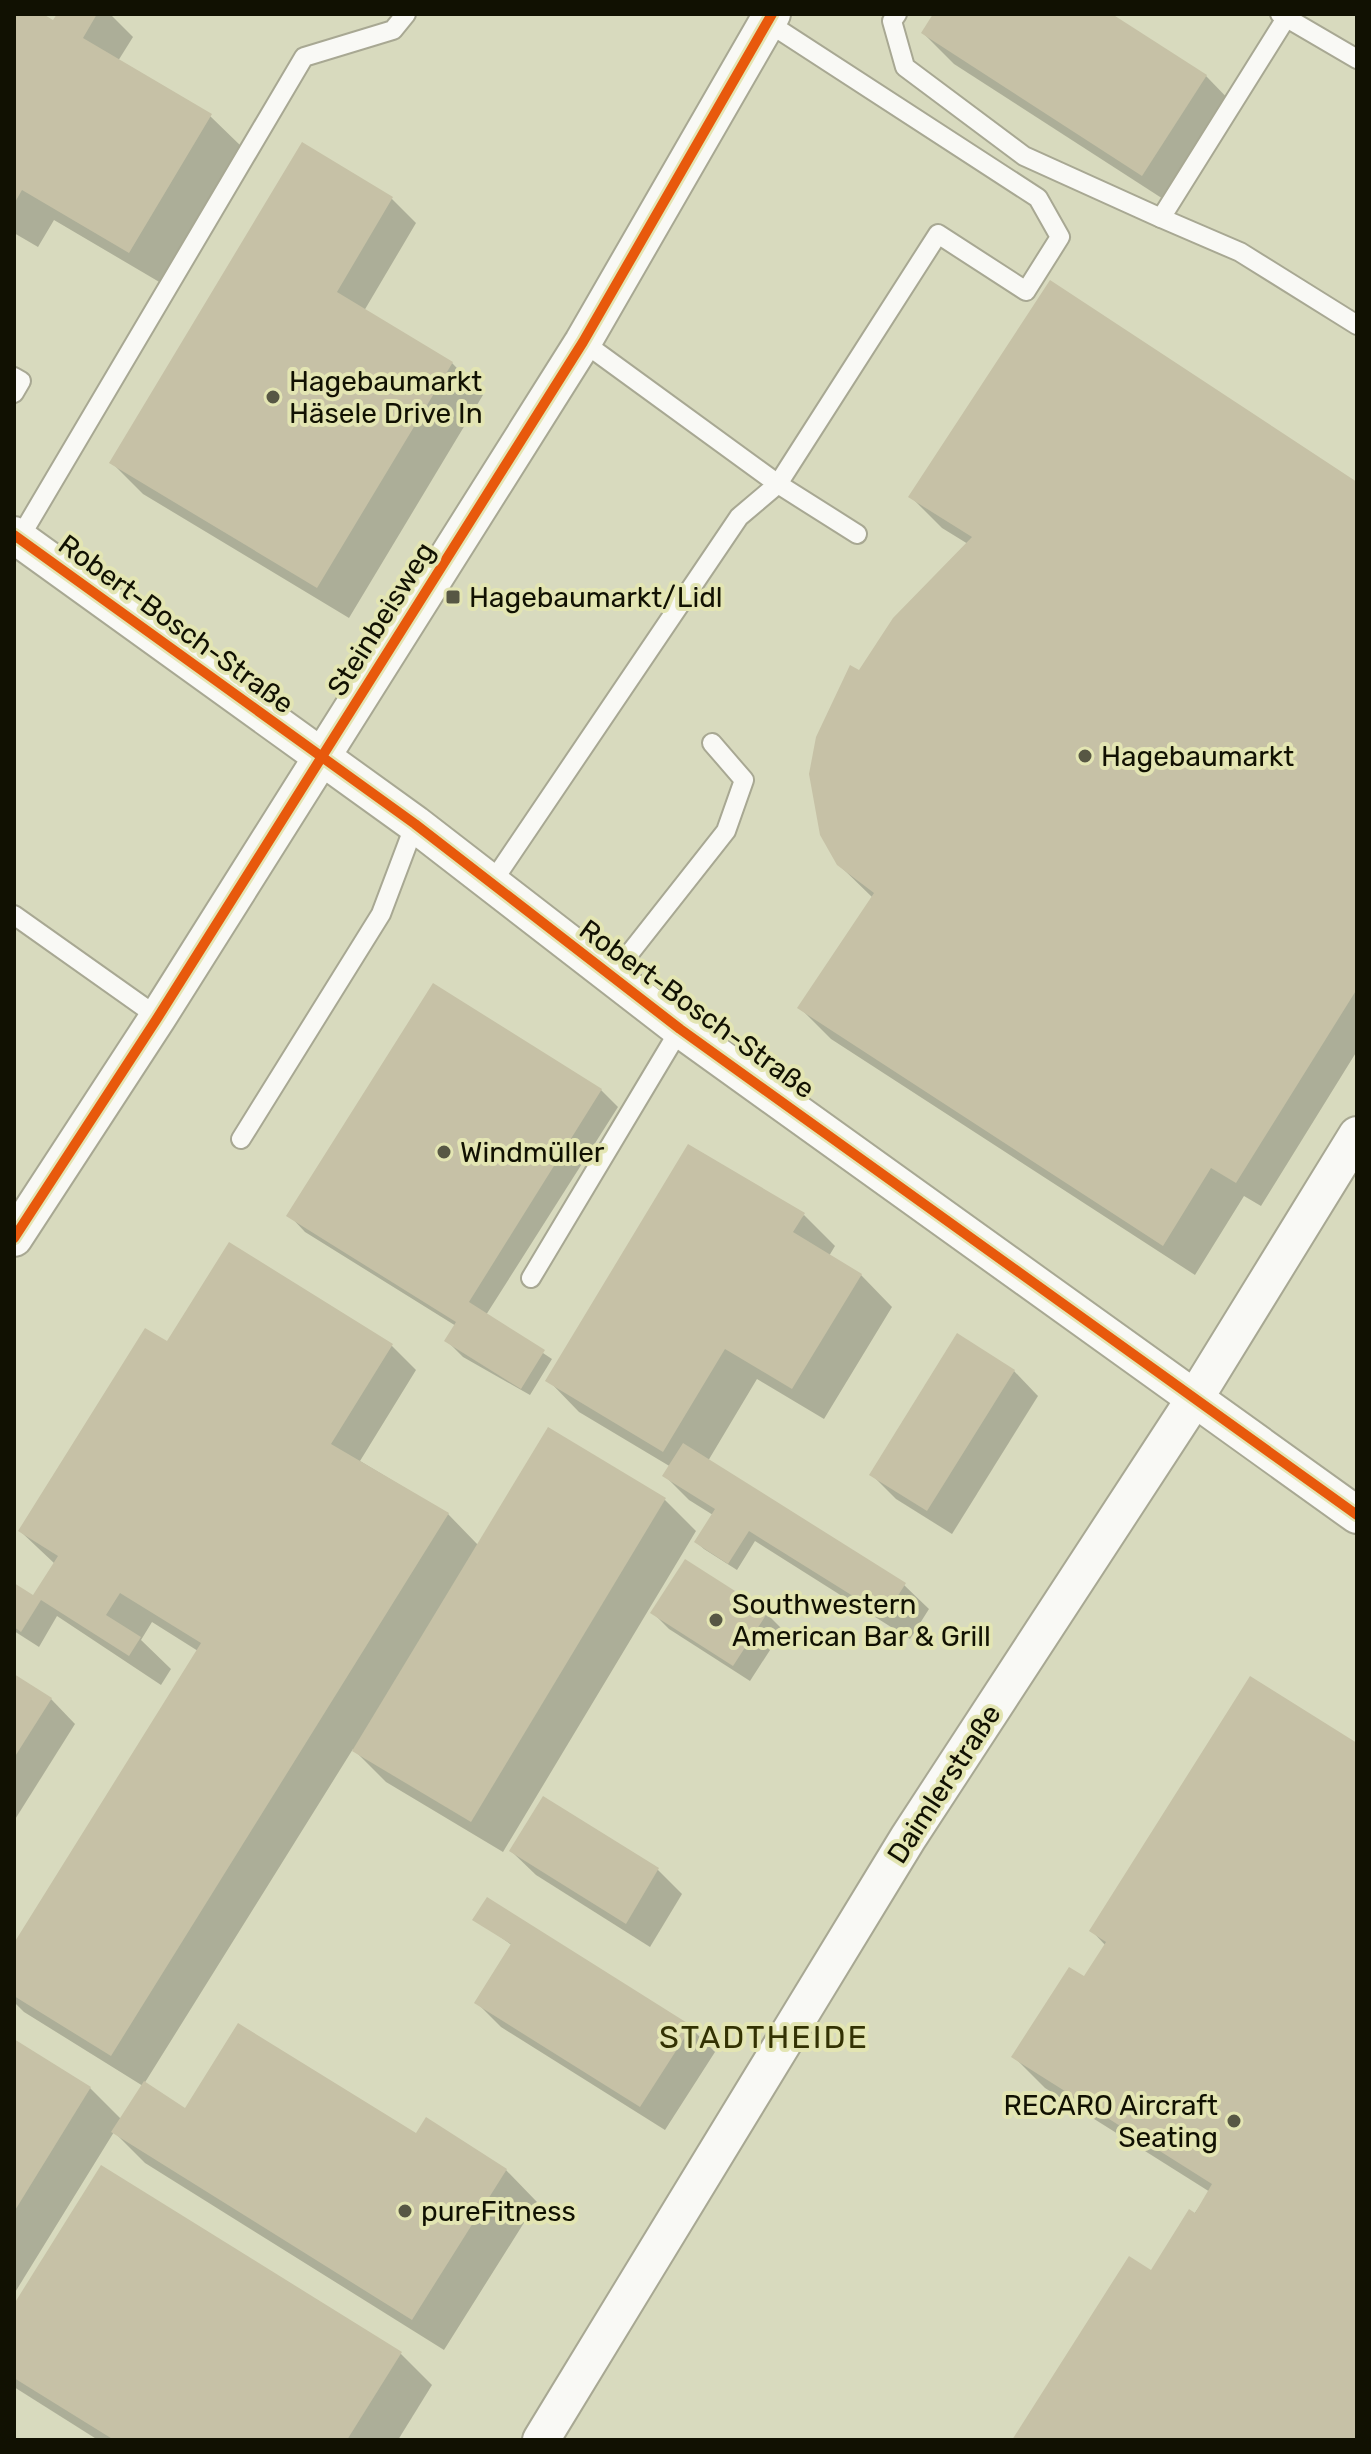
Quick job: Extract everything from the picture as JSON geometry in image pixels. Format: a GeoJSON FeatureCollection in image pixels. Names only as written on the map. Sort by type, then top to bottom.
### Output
{"type":"FeatureCollection","features":[{"type":"Feature","properties":{"kind":"street","name":"Steinbeisweg"},"geometry":{"type":"LineString","coordinates":[[14,1238],[158,1017],[583,342],[769,18]]}},
{"type":"Feature","properties":{"kind":"street","name":"Robert-Bosch-Straße"},"geometry":{"type":"LineString","coordinates":[[16,537],[415,824],[680,1029],[1357,1515]]}},
{"type":"Feature","properties":{"kind":"street","name":"Daimlerstraße"},"geometry":{"type":"LineString","coordinates":[[541,2440],[908,1838],[1195,1398],[1357,1135]]}},
{"type":"Feature","properties":{"kind":"lane"},"geometry":{"type":"LineString","coordinates":[[16,537],[304,57],[393,30],[406,14]]}},
{"type":"Feature","properties":{"kind":"lane"},"geometry":{"type":"LineString","coordinates":[[897,14],[892,21],[905,67],[1024,156],[1240,252],[1357,325]]}},
{"type":"Feature","properties":{"kind":"lane"},"geometry":{"type":"LineString","coordinates":[[1161,218],[1284,15],[1357,59]]}},
{"type":"Feature","properties":{"kind":"lane"},"geometry":{"type":"LineString","coordinates":[[491,884],[739,517],[778,484],[938,234],[1026,291],[1060,237],[1038,198],[769,18]]}},
{"type":"Feature","properties":{"kind":"lane"},"geometry":{"type":"LineString","coordinates":[[583,342],[778,484],[857,534]]}},
{"type":"Feature","properties":{"kind":"lane"},"geometry":{"type":"LineString","coordinates":[[14,377],[21,381],[14,393]]}},
{"type":"Feature","properties":{"kind":"lane"},"geometry":{"type":"LineString","coordinates":[[611,977],[726,831],[744,780],[712,743]]}},
{"type":"Feature","properties":{"kind":"lane"},"geometry":{"type":"LineString","coordinates":[[241,1139],[381,914],[415,824]]}},
{"type":"Feature","properties":{"kind":"lane"},"geometry":{"type":"LineString","coordinates":[[14,915],[158,1017]]}},
{"type":"Feature","properties":{"kind":"lane"},"geometry":{"type":"LineString","coordinates":[[531,1278],[680,1029]]}},
{"type":"Feature","properties":{"kind":"building"},"geometry":{"type":"Polygon","coordinates":[[[14,14],[43,14],[53,20],[57,14],[97,14],[83,38],[212,114],[129,253],[22,190],[14,204],[14,14]]]}},
{"type":"Feature","properties":{"kind":"building"},"geometry":{"type":"Polygon","coordinates":[[[933,14],[1112,14],[1207,75],[1142,176],[921,33],[933,14]]]}},
{"type":"Feature","properties":{"kind":"building"},"geometry":{"type":"Polygon","coordinates":[[[302,142],[393,197],[337,292],[453,362],[317,588],[109,463],[302,142]]]}},
{"type":"Feature","properties":{"kind":"building","name":"Hagebaumarkt"},"geometry":{"type":"Polygon","coordinates":[[[1050,280],[1357,482],[1357,989],[1236,1183],[1211,1168],[1163,1246],[797,1008],[874,893],[837,865],[820,835],[809,774],[816,737],[850,665],[859,670],[893,618],[972,537],[908,497],[1050,280]]]}},
{"type":"Feature","properties":{"kind":"building","name":"Windmüller"},"geometry":{"type":"Polygon","coordinates":[[[433,983],[602,1089],[469,1302],[545,1350],[521,1389],[444,1341],[456,1322],[286,1216],[433,983]]]}},
{"type":"Feature","properties":{"kind":"building"},"geometry":{"type":"Polygon","coordinates":[[[688,1144],[805,1213],[793,1232],[862,1274],[792,1389],[725,1349],[663,1452],[545,1381],[688,1144]]]}},
{"type":"Feature","properties":{"kind":"building"},"geometry":{"type":"Polygon","coordinates":[[[229,1242],[393,1344],[331,1444],[449,1513],[111,2056],[14,1996],[14,1943],[201,1643],[120,1593],[106,1615],[141,1637],[129,1656],[41,1600],[21,1632],[14,1627],[14,1583],[33,1595],[58,1556],[18,1531],[145,1328],[167,1341],[229,1242]]]}},
{"type":"Feature","properties":{"kind":"building"},"geometry":{"type":"Polygon","coordinates":[[[957,1333],[1015,1370],[927,1511],[869,1475],[957,1333]]]}},
{"type":"Feature","properties":{"kind":"building"},"geometry":{"type":"Polygon","coordinates":[[[548,1427],[666,1498],[471,1822],[352,1751],[548,1427]]]}},
{"type":"Feature","properties":{"kind":"building"},"geometry":{"type":"Polygon","coordinates":[[[683,1443],[906,1583],[885,1616],[749,1531],[728,1564],[694,1542],[715,1509],[662,1476],[683,1443]]]}},
{"type":"Feature","properties":{"kind":"building"},"geometry":{"type":"Polygon","coordinates":[[[685,1559],[768,1612],[733,1666],[650,1613],[685,1559]]]}},
{"type":"Feature","properties":{"kind":"building"},"geometry":{"type":"Polygon","coordinates":[[[14,1674],[52,1698],[14,1758],[14,1674]]]}},
{"type":"Feature","properties":{"kind":"building","name":"RECARO Aircraft Seating"},"geometry":{"type":"Polygon","coordinates":[[[1250,1676],[1357,1743],[1357,2440],[1012,2440],[1129,2256],[1151,2270],[1189,2209],[1195,2213],[1212,2184],[1011,2057],[1069,1967],[1084,1976],[1106,1942],[1089,1931],[1250,1676]]]}},
{"type":"Feature","properties":{"kind":"building"},"geometry":{"type":"Polygon","coordinates":[[[543,1796],[659,1868],[626,1924],[509,1851],[543,1796]]]}},
{"type":"Feature","properties":{"kind":"building"},"geometry":{"type":"Polygon","coordinates":[[[487,1897],[692,2026],[640,2107],[474,2003],[511,1944],[472,1920],[487,1897]]]}},
{"type":"Feature","properties":{"kind":"building"},"geometry":{"type":"Polygon","coordinates":[[[238,2023],[416,2133],[426,2117],[507,2169],[412,2320],[111,2132],[144,2081],[185,2108],[238,2023]]]}},
{"type":"Feature","properties":{"kind":"building"},"geometry":{"type":"Polygon","coordinates":[[[14,2039],[91,2087],[14,2212],[14,2039]]]}},
{"type":"Feature","properties":{"kind":"building"},"geometry":{"type":"Polygon","coordinates":[[[101,2165],[402,2352],[347,2440],[114,2440],[14,2378],[14,2304],[101,2165]]]}},
{"type":"Feature","properties":{"kind":"cycle path"},"geometry":{"type":"LineString","coordinates":[[14,1238],[158,1017],[583,342],[772,14]]}},
{"type":"Feature","properties":{"kind":"cycle path"},"geometry":{"type":"LineString","coordinates":[[14,535],[415,824],[680,1029],[1357,1515]]}},
{"type":"Feature","properties":{"kind":"place","name":"Hagebaumarkt Häsele Drive In"},"geometry":{"type":"Point","coordinates":[273,397]}},
{"type":"Feature","properties":{"kind":"place","name":"Hagebaumarkt/Lidl"},"geometry":{"type":"Point","coordinates":[453,597]}},
{"type":"Feature","properties":{"kind":"place","name":"Hagebaumarkt"},"geometry":{"type":"Point","coordinates":[1085,756]}},
{"type":"Feature","properties":{"kind":"place","name":"Windmüller"},"geometry":{"type":"Point","coordinates":[444,1152]}},
{"type":"Feature","properties":{"kind":"place","name":"Southwestern American Bar & Grill"},"geometry":{"type":"Point","coordinates":[716,1620]}},
{"type":"Feature","properties":{"kind":"place","name":"RECARO Aircraft Seating"},"geometry":{"type":"Point","coordinates":[1234,2121]}},
{"type":"Feature","properties":{"kind":"place","name":"pureFitness"},"geometry":{"type":"Point","coordinates":[405,2211]}},
{"type":"Feature","properties":{"kind":"district","name":"STADTHEIDE"},"geometry":{"type":"Point","coordinates":[764,2037]}}]}
